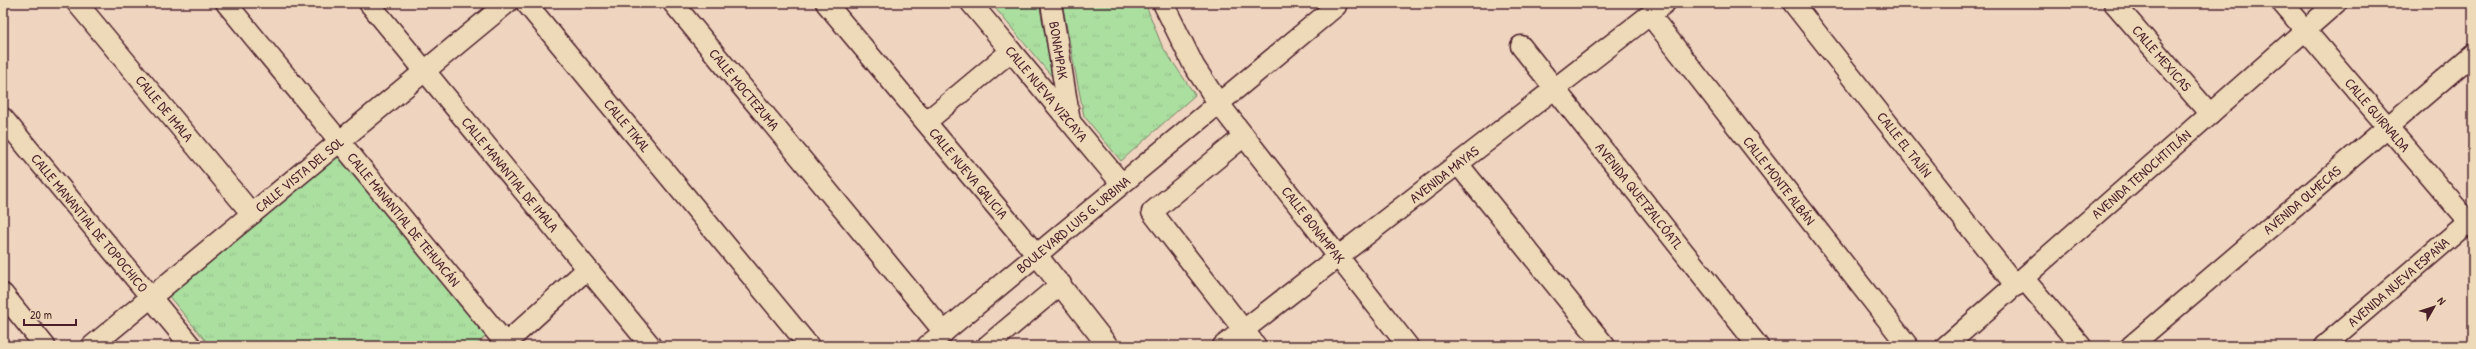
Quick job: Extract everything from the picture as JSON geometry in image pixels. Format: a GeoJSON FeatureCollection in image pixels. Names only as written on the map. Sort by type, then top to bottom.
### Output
{"type":"FeatureCollection","features":[{"type":"Feature","properties":{"kind":"street","name":"CALLE DE IMALA"},"geometry":{"type":"LineString","coordinates":[[77,3],[252,214]]}},
{"type":"Feature","properties":{"kind":"street","name":"CALLE MANANTIAL DE TEHUACÁN"},"geometry":{"type":"LineString","coordinates":[[226,3],[505,345]]}},
{"type":"Feature","properties":{"kind":"street","name":"CALLE MANANTIAL DE IMALA"},"geometry":{"type":"LineString","coordinates":[[369,3],[651,346]]}},
{"type":"Feature","properties":{"kind":"street","name":"CALLE VISTA DEL SOL"},"geometry":{"type":"LineString","coordinates":[[92,346],[507,3]]}},
{"type":"Feature","properties":{"kind":"street","name":"CALLE TIKAL"},"geometry":{"type":"LineString","coordinates":[[526,3],[809,346]]}},
{"type":"Feature","properties":{"kind":"street","name":"CALLE MOCTEZUMA"},"geometry":{"type":"LineString","coordinates":[[673,3],[944,332]]}},
{"type":"Feature","properties":{"kind":"street","name":"CALLE NUEVA GALICIA"},"geometry":{"type":"LineString","coordinates":[[826,3],[1061,284],[1108,346]]}},
{"type":"Feature","properties":{"kind":"street","name":"CALLE NUEVA VIZCAYA"},"geometry":{"type":"LineString","coordinates":[[972,3],[1121,183]]}},
{"type":"Feature","properties":{"kind":"street","name":"BONAMPAK"},"geometry":{"type":"LineString","coordinates":[[1051,3],[1070,121]]}},
{"type":"Feature","properties":{"kind":"street"},"geometry":{"type":"LineString","coordinates":[[1163,3],[1194,66],[1219,104]]}},
{"type":"Feature","properties":{"kind":"street","name":"CALLE EL TAJÍN"},"geometry":{"type":"LineString","coordinates":[[1793,3],[2020,282],[2081,346]]}},
{"type":"Feature","properties":{"kind":"street","name":"CALLE MEXICAS"},"geometry":{"type":"LineString","coordinates":[[2114,3],[2210,114]]}},
{"type":"Feature","properties":{"kind":"street","name":"CALLE GUIRNALDA"},"geometry":{"type":"LineString","coordinates":[[2282,3],[2472,222]]}},
{"type":"Feature","properties":{"kind":"street","name":"AVENIDA TENOCHTITLÁN"},"geometry":{"type":"LineString","coordinates":[[1946,346],[2336,3]]}},
{"type":"Feature","properties":{"kind":"street","name":"BOULEVARD LUIS G. URBINA"},"geometry":{"type":"LineString","coordinates":[[927,346],[1121,183],[1219,104],[1336,6]]}},
{"type":"Feature","properties":{"kind":"street","name":"AVENIDA MAYAS"},"geometry":{"type":"LineString","coordinates":[[1223,346],[1657,9]]}},
{"type":"Feature","properties":{"kind":"street","name":"CALLE MONTE ALBÁN"},"geometry":{"type":"LineString","coordinates":[[1657,9],[1908,346]]}},
{"type":"Feature","properties":{"kind":"street","name":"AVENIDA QUETZALCÓATL"},"geometry":{"type":"LineString","coordinates":[[1521,46],[1758,346]]}},
{"type":"Feature","properties":{"kind":"street"},"geometry":{"type":"LineString","coordinates":[[926,122],[1011,51]]}},
{"type":"Feature","properties":{"kind":"street","name":"AVENIDA OLMECAS"},"geometry":{"type":"LineString","coordinates":[[2131,346],[2473,54]]}},
{"type":"Feature","properties":{"kind":"street","name":"CALLE BONAMPAK"},"geometry":{"type":"LineString","coordinates":[[1219,104],[1408,346]]}},
{"type":"Feature","properties":{"kind":"street","name":"CALLE MANANTIAL DE TOPOCHICO"},"geometry":{"type":"LineString","coordinates":[[3,118],[191,346]]}},
{"type":"Feature","properties":{"kind":"street"},"geometry":{"type":"LineString","coordinates":[[1244,136],[1152,212],[1256,346]]}},
{"type":"Feature","properties":{"kind":"street"},"geometry":{"type":"LineString","coordinates":[[1458,164],[1605,346]]}},
{"type":"Feature","properties":{"kind":"street","name":"AVENIDA NUEVA ESPAÑA"},"geometry":{"type":"LineString","coordinates":[[2324,346],[2472,222]]}},
{"type":"Feature","properties":{"kind":"street"},"geometry":{"type":"LineString","coordinates":[[505,345],[587,269]]}},
{"type":"Feature","properties":{"kind":"street"},"geometry":{"type":"LineString","coordinates":[[987,346],[1061,284]]}},
{"type":"Feature","properties":{"kind":"street"},"geometry":{"type":"LineString","coordinates":[[3,294],[45,346]]}},
{"type":"Feature","properties":{"kind":"green space"},"geometry":{"type":"Polygon","coordinates":[[[991,3],[1039,3],[1053,78],[991,3]]]}},
{"type":"Feature","properties":{"kind":"green space"},"geometry":{"type":"Polygon","coordinates":[[[1062,3],[1145,3],[1162,46],[1195,95],[1121,161],[1084,116],[1062,3]]]}},
{"type":"Feature","properties":{"kind":"green space"},"geometry":{"type":"Polygon","coordinates":[[[337,154],[488,334],[475,346],[210,346],[167,294],[337,154]]]}}]}
